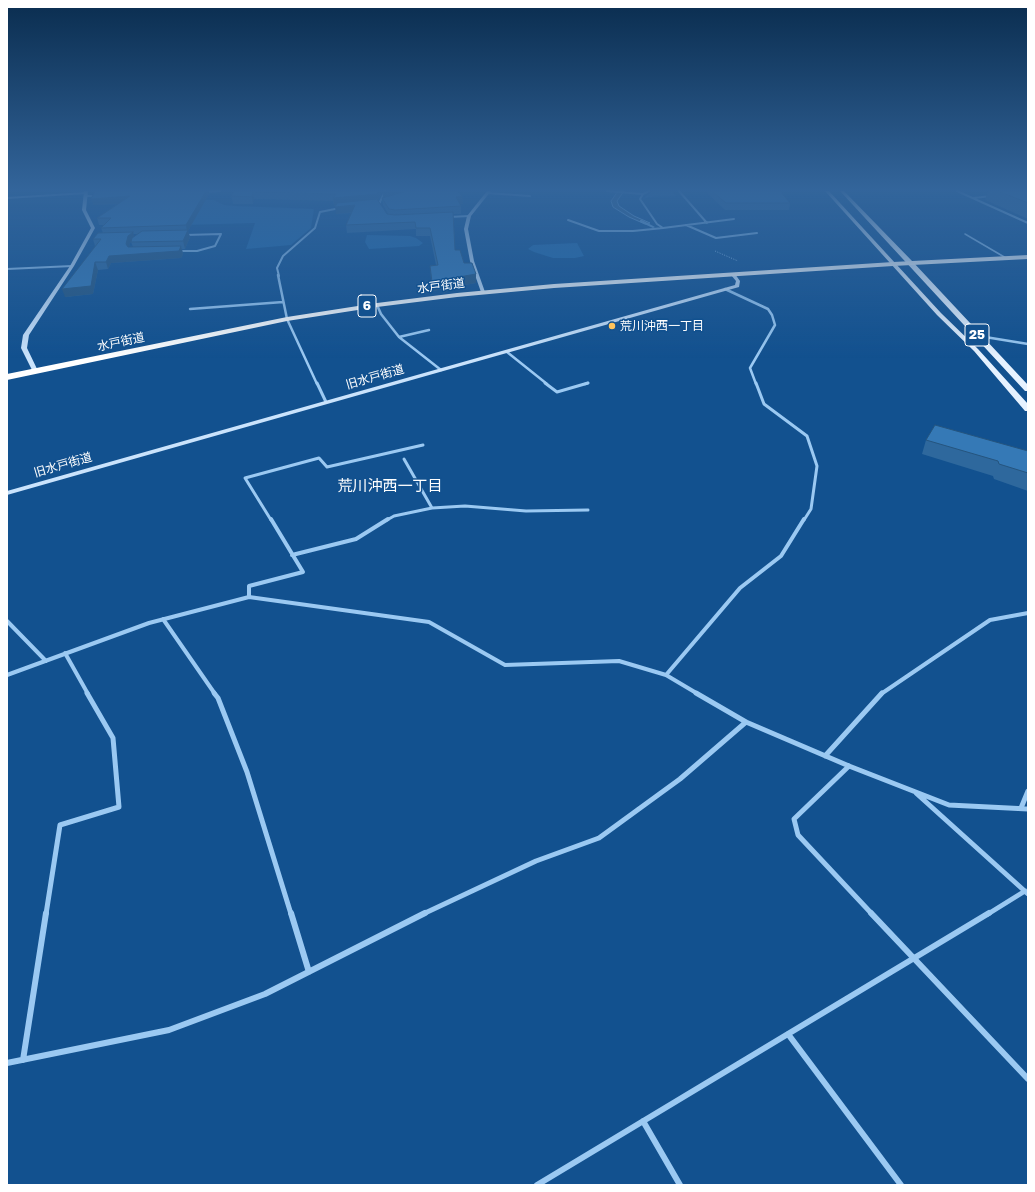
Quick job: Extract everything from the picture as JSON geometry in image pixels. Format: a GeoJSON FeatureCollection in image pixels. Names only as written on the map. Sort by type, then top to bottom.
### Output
{"type":"FeatureCollection","features":[{"type":"Feature","properties":{"kind":"highway","name":"水戸街道"},"geometry":{"type":"LineString","coordinates":[[7,377],[287,319],[377,305],[483,292],[893,264],[1028,257]]}},
{"type":"Feature","properties":{"kind":"main road"},"geometry":{"type":"LineString","coordinates":[[877,247],[893,264]]}},
{"type":"Feature","properties":{"kind":"main road"},"geometry":{"type":"LineString","coordinates":[[895,247],[911,263]]}},
{"type":"Feature","properties":{"kind":"main road","name":"25"},"geometry":{"type":"LineString","coordinates":[[911,263],[1028,389]]}},
{"type":"Feature","properties":{"kind":"main road","name":"25"},"geometry":{"type":"LineString","coordinates":[[893,264],[976,350],[1028,409]]}},
{"type":"Feature","properties":{"kind":"street"},"geometry":{"type":"LineString","coordinates":[[35,371],[24,348],[26,335],[72,266],[83,247]]}},
{"type":"Feature","properties":{"kind":"street"},"geometry":{"type":"LineString","coordinates":[[175,251],[198,251],[213,247]]}},
{"type":"Feature","properties":{"kind":"street"},"geometry":{"type":"LineString","coordinates":[[294,247],[283,256],[276,268],[283,302],[287,319],[326,402]]}},
{"type":"Feature","properties":{"kind":"street"},"geometry":{"type":"LineString","coordinates":[[468,247],[483,292]]}},
{"type":"Feature","properties":{"kind":"street"},"geometry":{"type":"LineString","coordinates":[[7,269],[72,266]]}},
{"type":"Feature","properties":{"kind":"street","name":"旧水戸街道"},"geometry":{"type":"LineString","coordinates":[[7,493],[737,286],[738,282],[733,275]]}},
{"type":"Feature","properties":{"kind":"street"},"geometry":{"type":"LineString","coordinates":[[666,675],[740,588],[781,556],[811,509],[817,466],[807,436],[764,404],[750,368],[775,325],[772,315],[768,309],[724,289]]}},
{"type":"Feature","properties":{"kind":"street"},"geometry":{"type":"LineString","coordinates":[[190,309],[283,302]]}},
{"type":"Feature","properties":{"kind":"street"},"geometry":{"type":"LineString","coordinates":[[377,305],[381,314],[399,337],[441,370]]}},
{"type":"Feature","properties":{"kind":"street"},"geometry":{"type":"LineString","coordinates":[[399,337],[429,330]]}},
{"type":"Feature","properties":{"kind":"street"},"geometry":{"type":"LineString","coordinates":[[979,336],[1028,344]]}},
{"type":"Feature","properties":{"kind":"street"},"geometry":{"type":"LineString","coordinates":[[507,352],[557,392],[588,383]]}},
{"type":"Feature","properties":{"kind":"street"},"geometry":{"type":"LineString","coordinates":[[249,597],[250,586],[303,572],[244,478],[319,458],[327,467],[423,445]]}},
{"type":"Feature","properties":{"kind":"street"},"geometry":{"type":"LineString","coordinates":[[404,459],[432,508]]}},
{"type":"Feature","properties":{"kind":"street"},"geometry":{"type":"LineString","coordinates":[[292,555],[356,539],[394,516],[432,508],[465,506],[526,511],[588,510]]}},
{"type":"Feature","properties":{"kind":"street"},"geometry":{"type":"LineString","coordinates":[[7,675],[149,623],[249,597],[428,622],[505,665],[619,661],[666,675],[746,722],[914,792],[950,804],[1028,809]]}},
{"type":"Feature","properties":{"kind":"street"},"geometry":{"type":"LineString","coordinates":[[825,756],[879,695],[990,620],[1028,613]]}},
{"type":"Feature","properties":{"kind":"street"},"geometry":{"type":"LineString","coordinates":[[163,619],[218,698],[247,772],[309,972]]}},
{"type":"Feature","properties":{"kind":"street"},"geometry":{"type":"LineString","coordinates":[[7,621],[46,660]]}},
{"type":"Feature","properties":{"kind":"street"},"geometry":{"type":"LineString","coordinates":[[23,1060],[60,826],[119,808],[113,738],[65,653]]}},
{"type":"Feature","properties":{"kind":"street"},"geometry":{"type":"LineString","coordinates":[[7,1063],[169,1030],[265,994],[420,915],[536,861],[598,838],[680,779],[746,722]]}},
{"type":"Feature","properties":{"kind":"street"},"geometry":{"type":"LineString","coordinates":[[849,766],[794,819],[798,835],[915,957],[1028,1079]]}},
{"type":"Feature","properties":{"kind":"street"},"geometry":{"type":"LineString","coordinates":[[1021,808],[1028,790]]}},
{"type":"Feature","properties":{"kind":"street"},"geometry":{"type":"LineString","coordinates":[[537,1185],[915,957],[1027,892],[914,792]]}},
{"type":"Feature","properties":{"kind":"street"},"geometry":{"type":"LineString","coordinates":[[788,1034],[901,1185]]}},
{"type":"Feature","properties":{"kind":"street"},"geometry":{"type":"LineString","coordinates":[[643,1121],[680,1185]]}},
{"type":"Feature","properties":{"kind":"lane"},"geometry":{"type":"LineString","coordinates":[[987,247],[1006,258]]}},
{"type":"Feature","properties":{"kind":"shaded area"},"geometry":{"type":"Polygon","coordinates":[[[247,247],[273,247],[246,249],[247,247]]]}},
{"type":"Feature","properties":{"kind":"shaded area"},"geometry":{"type":"Polygon","coordinates":[[[368,247],[409,247],[369,249],[368,247]]]}},
{"type":"Feature","properties":{"kind":"shaded area"},"geometry":{"type":"Polygon","coordinates":[[[531,247],[579,247],[584,256],[575,258],[553,258],[528,249],[531,247]]]}},
{"type":"Feature","properties":{"kind":"building"},"geometry":{"type":"Polygon","coordinates":[[[95,247],[181,247],[179,251],[109,256],[106,262],[95,262],[91,286],[62,289],[95,247]]]}},
{"type":"Feature","properties":{"kind":"building"},"geometry":{"type":"Polygon","coordinates":[[[434,247],[455,247],[455,250],[460,250],[464,263],[472,263],[476,274],[453,278],[444,284],[443,280],[432,282],[430,266],[438,265],[434,247]]]}},
{"type":"Feature","properties":{"kind":"building"},"geometry":{"type":"Polygon","coordinates":[[[935,425],[1028,451],[1028,473],[999,464],[998,461],[926,440],[935,425]]]}},
{"type":"Feature","properties":{"kind":"place","name":"荒川沖西一丁目"},"geometry":{"type":"Point","coordinates":[612,326]}},
{"type":"Feature","properties":{"kind":"district","name":"荒川沖西一丁目"},"geometry":{"type":"Point","coordinates":[390,486]}}]}
